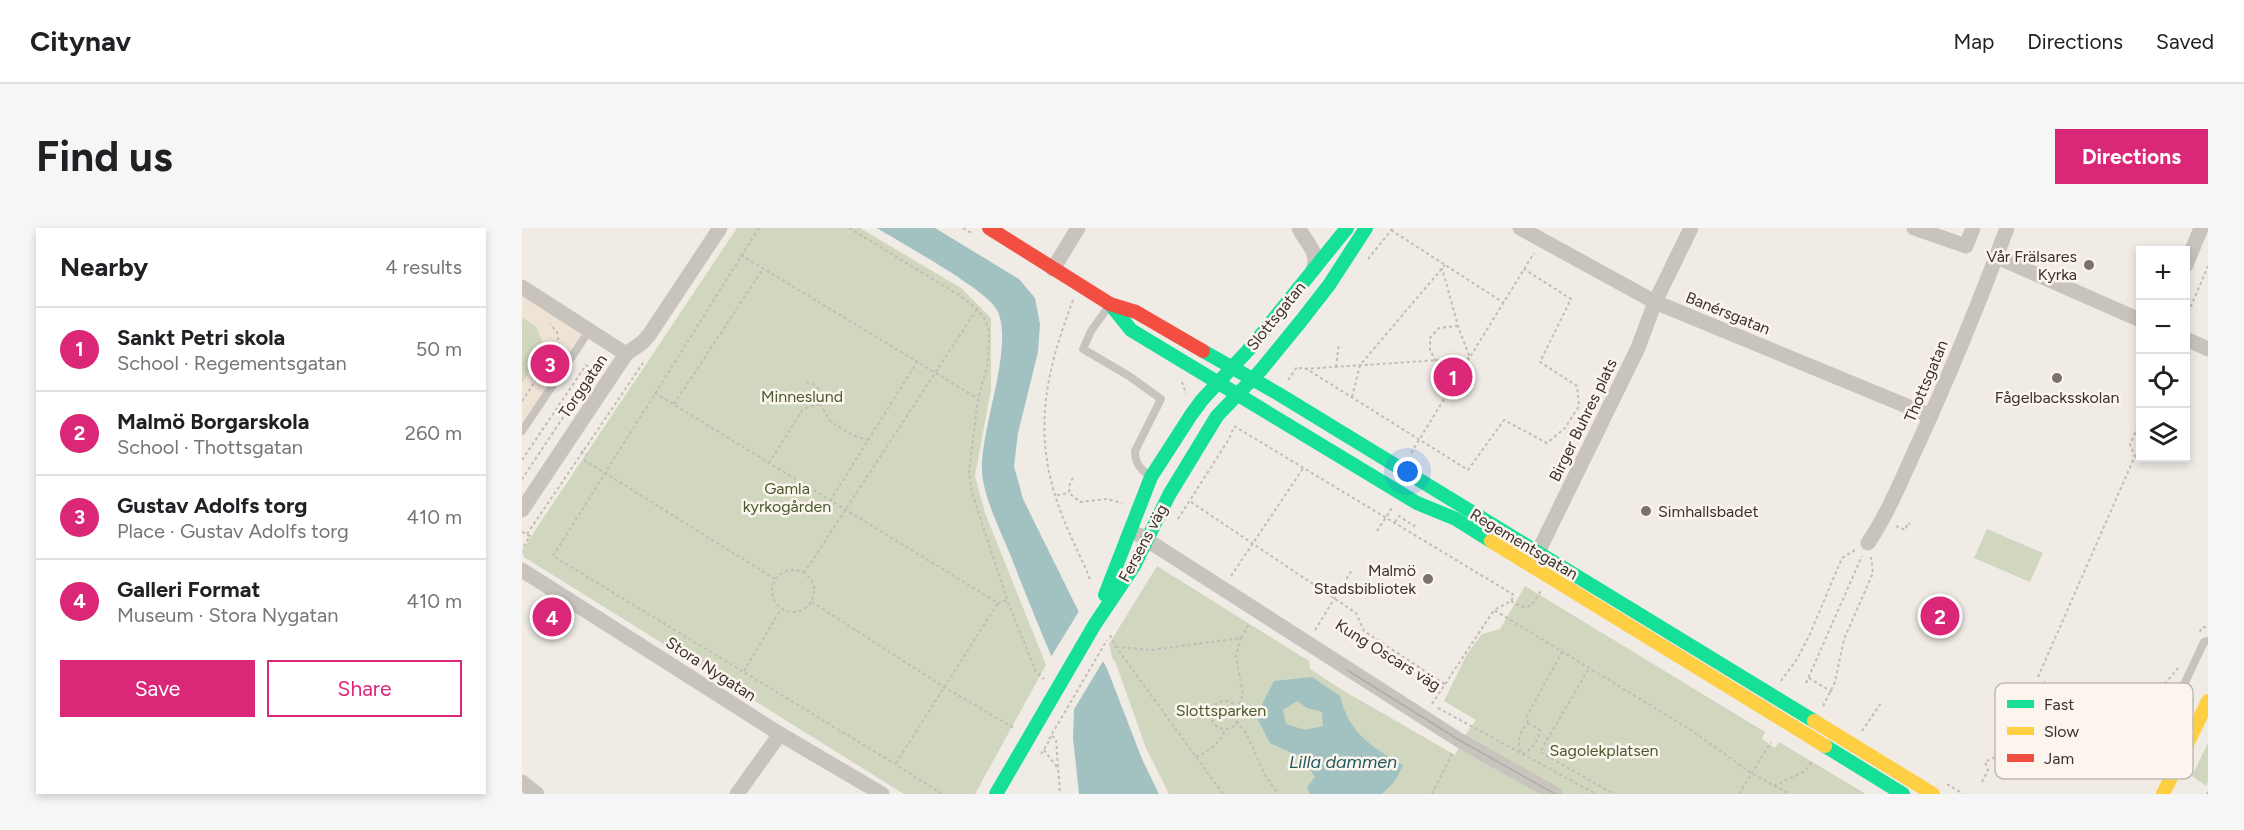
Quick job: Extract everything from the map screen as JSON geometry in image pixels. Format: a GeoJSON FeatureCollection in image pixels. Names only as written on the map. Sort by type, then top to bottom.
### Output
{"type":"FeatureCollection","features":[{"type":"Feature","properties":{"kind":"main road","name":"Regementsgatan"},"geometry":{"type":"LineString","coordinates":[[989,228],[1110,304],[1136,312],[1277,393],[1933,794]]}},
{"type":"Feature","properties":{"kind":"main road"},"geometry":{"type":"LineString","coordinates":[[1315,268],[1347,228]]}},
{"type":"Feature","properties":{"kind":"main road","name":"Fersens väg"},"geometry":{"type":"LineString","coordinates":[[1095,624],[1134,566],[1168,495],[1217,416],[1279,348],[1329,285],[1366,228]]}},
{"type":"Feature","properties":{"kind":"main road","name":"Slottsgatan"},"geometry":{"type":"LineString","coordinates":[[1232,368],[1315,268]]}},
{"type":"Feature","properties":{"kind":"main road","name":"Regementsgatan"},"geometry":{"type":"LineString","coordinates":[[1110,304],[1131,330],[1417,503],[1456,519],[1903,794]]}},
{"type":"Feature","properties":{"kind":"main road","name":"Fersens väg"},"geometry":{"type":"LineString","coordinates":[[1095,624],[1151,477],[1191,415],[1232,368]]}},
{"type":"Feature","properties":{"kind":"main road"},"geometry":{"type":"LineString","coordinates":[[996,794],[1095,624]]}},
{"type":"Feature","properties":{"kind":"main road"},"geometry":{"type":"LineString","coordinates":[[2193,733],[2208,701]]}},
{"type":"Feature","properties":{"kind":"main road"},"geometry":{"type":"LineString","coordinates":[[2163,794],[2171,779]]}},
{"type":"Feature","properties":{"kind":"street","name":"Torggatan"},"geometry":{"type":"LineString","coordinates":[[522,510],[626,354],[650,335],[720,228]]}},
{"type":"Feature","properties":{"kind":"street"},"geometry":{"type":"LineString","coordinates":[[1053,269],[1078,228]]}},
{"type":"Feature","properties":{"kind":"street"},"geometry":{"type":"LineString","coordinates":[[1299,228],[1315,254],[1315,268]]}},
{"type":"Feature","properties":{"kind":"street","name":"Banérsgatan"},"geometry":{"type":"LineString","coordinates":[[1520,228],[1655,302],[1931,416]]}},
{"type":"Feature","properties":{"kind":"street","name":"Birger Buhres plats"},"geometry":{"type":"LineString","coordinates":[[1538,552],[1638,348],[1655,302],[1691,228]]}},
{"type":"Feature","properties":{"kind":"street"},"geometry":{"type":"LineString","coordinates":[[1914,228],[1966,246],[1973,228]]}},
{"type":"Feature","properties":{"kind":"street","name":"Thottsgatan"},"geometry":{"type":"LineString","coordinates":[[1868,543],[1881,524],[1931,416],[2007,228]]}},
{"type":"Feature","properties":{"kind":"street"},"geometry":{"type":"LineString","coordinates":[[2190,255],[2201,228]]}},
{"type":"Feature","properties":{"kind":"street"},"geometry":{"type":"LineString","coordinates":[[1997,257],[2136,318]]}},
{"type":"Feature","properties":{"kind":"street"},"geometry":{"type":"LineString","coordinates":[[522,287],[626,354]]}},
{"type":"Feature","properties":{"kind":"street"},"geometry":{"type":"LineString","coordinates":[[2190,341],[2208,349]]}},
{"type":"Feature","properties":{"kind":"street","name":"Kung Oscars väg"},"geometry":{"type":"LineString","coordinates":[[1131,530],[1459,740],[1555,794]]}},
{"type":"Feature","properties":{"kind":"street","name":"Stora Nygatan"},"geometry":{"type":"LineString","coordinates":[[522,570],[780,734],[882,794]]}},
{"type":"Feature","properties":{"kind":"street"},"geometry":{"type":"LineString","coordinates":[[743,792],[780,734]]}},
{"type":"Feature","properties":{"kind":"street"},"geometry":{"type":"LineString","coordinates":[[522,782],[537,794]]}},
{"type":"Feature","properties":{"kind":"lane"},"geometry":{"type":"LineString","coordinates":[[1110,304],[1091,332],[1083,349],[1129,376],[1161,399],[1135,451],[1135,460],[1151,477]]}},
{"type":"Feature","properties":{"kind":"lane"},"geometry":{"type":"LineString","coordinates":[[522,431],[589,331]]}},
{"type":"Feature","properties":{"kind":"lane"},"geometry":{"type":"LineString","coordinates":[[2185,683],[2204,642],[2208,641]]}},
{"type":"Feature","properties":{"kind":"path"},"geometry":{"type":"LineString","coordinates":[[759,228],[553,556],[942,794]]}},
{"type":"Feature","properties":{"kind":"path"},"geometry":{"type":"LineString","coordinates":[[849,228],[977,309],[985,319],[989,332],[988,363],[978,399],[969,472],[972,494],[1007,600],[1036,672],[1044,678]]}},
{"type":"Feature","properties":{"kind":"path"},"geometry":{"type":"LineString","coordinates":[[1365,263],[1392,229],[1504,303]]}},
{"type":"Feature","properties":{"kind":"path"},"geometry":{"type":"LineString","coordinates":[[1407,458],[1542,240]]}},
{"type":"Feature","properties":{"kind":"path"},"geometry":{"type":"LineString","coordinates":[[741,255],[978,399]]}},
{"type":"Feature","properties":{"kind":"path"},"geometry":{"type":"LineString","coordinates":[[1352,397],[1360,365],[1445,265]]}},
{"type":"Feature","properties":{"kind":"path"},"geometry":{"type":"LineString","coordinates":[[2190,309],[2208,266]]}},
{"type":"Feature","properties":{"kind":"path"},"geometry":{"type":"LineString","coordinates":[[1442,268],[1458,326],[1470,358]]}},
{"type":"Feature","properties":{"kind":"path"},"geometry":{"type":"LineString","coordinates":[[674,405],[763,269]]}},
{"type":"Feature","properties":{"kind":"path"},"geometry":{"type":"LineString","coordinates":[[1305,368],[1468,470],[1504,420],[1547,443],[1564,428],[1579,406],[1577,386],[1540,362],[1571,299],[1524,269]]}},
{"type":"Feature","properties":{"kind":"path"},"geometry":{"type":"LineString","coordinates":[[1074,298],[1064,323],[1047,386],[1043,417],[1045,449],[1060,509],[1094,591]]}},
{"type":"Feature","properties":{"kind":"path"},"geometry":{"type":"LineString","coordinates":[[804,573],[977,309]]}},
{"type":"Feature","properties":{"kind":"path"},"geometry":{"type":"LineString","coordinates":[[522,401],[559,345],[557,332],[550,324]]}},
{"type":"Feature","properties":{"kind":"path"},"geometry":{"type":"LineString","coordinates":[[1436,361],[1428,343],[1433,333],[1438,328],[1458,326]]}},
{"type":"Feature","properties":{"kind":"path"},"geometry":{"type":"LineString","coordinates":[[1336,367],[1339,343]]}},
{"type":"Feature","properties":{"kind":"path"},"geometry":{"type":"LineString","coordinates":[[1279,348],[1293,354],[1297,368]]}},
{"type":"Feature","properties":{"kind":"path"},"geometry":{"type":"LineString","coordinates":[[527,534],[561,479],[649,354]]}},
{"type":"Feature","properties":{"kind":"path"},"geometry":{"type":"LineString","coordinates":[[1297,368],[1470,358]]}},
{"type":"Feature","properties":{"kind":"path"},"geometry":{"type":"LineString","coordinates":[[830,501],[917,362]]}},
{"type":"Feature","properties":{"kind":"path"},"geometry":{"type":"LineString","coordinates":[[522,460],[571,384],[586,365],[594,371],[522,479]]}},
{"type":"Feature","properties":{"kind":"path"},"geometry":{"type":"LineString","coordinates":[[1277,393],[1297,368]]}},
{"type":"Feature","properties":{"kind":"path"},"geometry":{"type":"LineString","coordinates":[[803,382],[818,387],[821,395],[819,404],[831,422],[854,436],[869,440]]}},
{"type":"Feature","properties":{"kind":"path"},"geometry":{"type":"LineString","coordinates":[[527,391],[532,394]]}},
{"type":"Feature","properties":{"kind":"path"},"geometry":{"type":"LineString","coordinates":[[655,393],[998,603]]}},
{"type":"Feature","properties":{"kind":"path"},"geometry":{"type":"LineString","coordinates":[[769,463],[803,409],[819,404]]}},
{"type":"Feature","properties":{"kind":"path"},"geometry":{"type":"LineString","coordinates":[[1173,526],[1191,502],[1229,439],[1234,426],[1252,404]]}},
{"type":"Feature","properties":{"kind":"path"},"geometry":{"type":"LineString","coordinates":[[1191,502],[1356,613],[1364,631],[1446,685],[1494,610],[1511,601],[1514,595],[1234,426]]}},
{"type":"Feature","properties":{"kind":"path"},"geometry":{"type":"LineString","coordinates":[[2037,677],[2135,456],[2130,445],[2136,431]]}},
{"type":"Feature","properties":{"kind":"path"},"geometry":{"type":"LineString","coordinates":[[580,451],[587,455]]}},
{"type":"Feature","properties":{"kind":"path"},"geometry":{"type":"LineString","coordinates":[[584,460],[775,579]]}},
{"type":"Feature","properties":{"kind":"path"},"geometry":{"type":"LineString","coordinates":[[1231,576],[1304,467]]}},
{"type":"Feature","properties":{"kind":"path"},"geometry":{"type":"LineString","coordinates":[[1069,493],[1073,478]]}},
{"type":"Feature","properties":{"kind":"path"},"geometry":{"type":"LineString","coordinates":[[561,479],[567,483]]}},
{"type":"Feature","properties":{"kind":"path"},"geometry":{"type":"LineString","coordinates":[[1056,496],[1069,493]]}},
{"type":"Feature","properties":{"kind":"path"},"geometry":{"type":"LineString","coordinates":[[1069,493],[1080,502],[1107,499],[1124,503]]}},
{"type":"Feature","properties":{"kind":"path"},"geometry":{"type":"LineString","coordinates":[[1377,531],[1389,513]]}},
{"type":"Feature","properties":{"kind":"path"},"geometry":{"type":"LineString","coordinates":[[1395,522],[1399,516],[1414,526],[1416,523],[1401,513]]}},
{"type":"Feature","properties":{"kind":"path"},"geometry":{"type":"LineString","coordinates":[[1894,525],[1905,530],[1908,523],[1910,524]]}},
{"type":"Feature","properties":{"kind":"path"},"geometry":{"type":"LineString","coordinates":[[522,532],[530,536],[522,549]]}},
{"type":"Feature","properties":{"kind":"path"},"geometry":{"type":"LineString","coordinates":[[1806,683],[1868,543]]}},
{"type":"Feature","properties":{"kind":"path"},"geometry":{"type":"LineString","coordinates":[[1781,680],[1797,659],[1810,634],[1842,558],[1868,543]]}},
{"type":"Feature","properties":{"kind":"path"},"geometry":{"type":"LineString","coordinates":[[1823,707],[1832,692],[1844,639],[1873,573],[1868,543]]}},
{"type":"Feature","properties":{"kind":"path"},"geometry":{"type":"LineString","coordinates":[[794,569],[804,573],[812,581],[814,588],[812,602],[801,611],[794,613],[781,609],[771,592],[775,579],[786,571],[794,569]]}},
{"type":"Feature","properties":{"kind":"path"},"geometry":{"type":"LineString","coordinates":[[1308,643],[1352,570]]}},
{"type":"Feature","properties":{"kind":"path"},"geometry":{"type":"LineString","coordinates":[[1511,601],[1522,607],[1531,606],[1541,591]]}},
{"type":"Feature","properties":{"kind":"path"},"geometry":{"type":"LineString","coordinates":[[895,764],[998,603],[1007,600]]}},
{"type":"Feature","properties":{"kind":"path"},"geometry":{"type":"LineString","coordinates":[[812,602],[944,687],[1014,728]]}},
{"type":"Feature","properties":{"kind":"path"},"geometry":{"type":"LineString","coordinates":[[743,671],[781,609]]}},
{"type":"Feature","properties":{"kind":"path"},"geometry":{"type":"LineString","coordinates":[[1236,723],[1237,710],[1243,695],[1236,656],[1241,638],[1257,610]]}},
{"type":"Feature","properties":{"kind":"path"},"geometry":{"type":"LineString","coordinates":[[1494,610],[1691,730],[1751,773],[1790,794]]}},
{"type":"Feature","properties":{"kind":"path"},"geometry":{"type":"LineString","coordinates":[[1109,633],[1116,647],[1222,794]]}},
{"type":"Feature","properties":{"kind":"path"},"geometry":{"type":"LineString","coordinates":[[1116,647],[1152,650],[1241,638]]}},
{"type":"Feature","properties":{"kind":"path"},"geometry":{"type":"LineString","coordinates":[[1064,716],[1105,646]]}},
{"type":"Feature","properties":{"kind":"path"},"geometry":{"type":"LineString","coordinates":[[1528,723],[1518,739],[1518,746],[1522,754],[1533,747],[1540,730],[1528,723],[1526,718],[1562,652]]}},
{"type":"Feature","properties":{"kind":"path"},"geometry":{"type":"LineString","coordinates":[[1588,669],[1540,752],[1614,794]]}},
{"type":"Feature","properties":{"kind":"path"},"geometry":{"type":"LineString","coordinates":[[1809,678],[1832,692]]}},
{"type":"Feature","properties":{"kind":"path","name":"Kung Oscars väg"},"geometry":{"type":"LineString","coordinates":[[1446,685],[1432,704],[1596,794]]}},
{"type":"Feature","properties":{"kind":"path"},"geometry":{"type":"LineString","coordinates":[[1226,729],[1213,723],[1212,709],[1223,702],[1232,703],[1237,710]]}},
{"type":"Feature","properties":{"kind":"path"},"geometry":{"type":"LineString","coordinates":[[1862,731],[1881,703]]}},
{"type":"Feature","properties":{"kind":"path"},"geometry":{"type":"LineString","coordinates":[[1196,757],[1211,749],[1226,729],[1236,723]]}},
{"type":"Feature","properties":{"kind":"path"},"geometry":{"type":"LineString","coordinates":[[1236,723],[1245,731],[1265,775],[1278,794]]}},
{"type":"Feature","properties":{"kind":"path"},"geometry":{"type":"LineString","coordinates":[[1052,736],[1056,739],[1060,794]]}},
{"type":"Feature","properties":{"kind":"path"},"geometry":{"type":"LineString","coordinates":[[1432,794],[1459,740]]}},
{"type":"Feature","properties":{"kind":"path"},"geometry":{"type":"LineString","coordinates":[[1739,794],[1771,742]]}},
{"type":"Feature","properties":{"kind":"path"},"geometry":{"type":"LineString","coordinates":[[1044,750],[1058,768]]}},
{"type":"Feature","properties":{"kind":"path"},"geometry":{"type":"LineString","coordinates":[[1982,782],[1988,770],[1985,762],[1995,757]]}},
{"type":"Feature","properties":{"kind":"path"},"geometry":{"type":"LineString","coordinates":[[1774,786],[1805,771],[1814,759]]}},
{"type":"Feature","properties":{"kind":"path"},"geometry":{"type":"LineString","coordinates":[[1565,776],[1570,769]]}},
{"type":"Feature","properties":{"kind":"path"},"geometry":{"type":"LineString","coordinates":[[1944,782],[1963,794]]}},
{"type":"Feature","properties":{"kind":"green space","name":"Gamla kyrkogården"},"geometry":{"type":"Polygon","coordinates":[[[737,228],[860,228],[961,288],[991,318],[991,389],[975,476],[985,513],[1046,665],[975,794],[904,794],[524,557],[522,551],[542,520],[737,228]]]}},
{"type":"Feature","properties":{"kind":"green space"},"geometry":{"type":"Polygon","coordinates":[[[522,317],[536,326],[545,347],[522,384],[522,317]]]}},
{"type":"Feature","properties":{"kind":"green space"},"geometry":{"type":"Polygon","coordinates":[[[1987,529],[2043,553],[2030,582],[1974,558],[1987,529]]]}},
{"type":"Feature","properties":{"kind":"green space","name":"Slottsparken"},"geometry":{"type":"Polygon","coordinates":[[[1157,566],[1309,661],[1310,669],[1344,691],[1455,755],[1476,720],[1444,701],[1467,654],[1482,634],[1500,629],[1525,586],[1765,732],[1762,739],[1775,748],[1779,742],[1866,794],[1169,794],[1146,748],[1109,644],[1157,566]]]}},
{"type":"Feature","properties":{"kind":"green space"},"geometry":{"type":"Polygon","coordinates":[[[2208,743],[2206,786],[2193,777],[2208,743]]]}},
{"type":"Feature","properties":{"kind":"shaded area"},"geometry":{"type":"Polygon","coordinates":[[[522,287],[589,331],[522,431],[522,384],[545,347],[536,326],[522,317],[522,287]]]}},
{"type":"Feature","properties":{"kind":"water"},"geometry":{"type":"Polygon","coordinates":[[[877,228],[935,228],[1019,279],[1035,298],[1040,324],[1038,352],[1018,433],[1014,466],[1023,499],[1108,671],[1142,759],[1159,794],[1079,794],[1073,738],[1074,710],[993,514],[983,482],[983,454],[1002,344],[997,310],[990,301],[961,279],[877,228]]]}},
{"type":"Feature","properties":{"kind":"water","name":"Lilla dammen"},"geometry":{"type":"Polygon","coordinates":[[[1312,677],[1340,696],[1349,720],[1363,738],[1403,765],[1395,781],[1382,794],[1310,794],[1307,787],[1315,777],[1303,758],[1270,743],[1256,716],[1274,681],[1312,677]],[[1297,701],[1283,710],[1286,724],[1305,730],[1323,726],[1322,712],[1307,708],[1297,701]]]}},
{"type":"Feature","properties":{"kind":"pier"},"geometry":{"type":"Polygon","coordinates":[[[1081,608],[1105,658],[1070,716],[1071,711],[1049,660],[1081,608]]]}},
{"type":"Feature","properties":{"kind":"tram line"},"geometry":{"type":"LineString","coordinates":[[1347,670],[1459,740],[1555,794]]}},
{"type":"Feature","properties":{"kind":"traffic: fast"},"geometry":{"type":"LineString","coordinates":[[1105,595],[1151,477],[1191,415],[1252,346],[1347,228]]}},
{"type":"Feature","properties":{"kind":"traffic: fast"},"geometry":{"type":"LineString","coordinates":[[996,794],[1095,624],[1134,566],[1169,495],[1217,416],[1261,370],[1301,321],[1329,285],[1366,228]]}},
{"type":"Feature","properties":{"kind":"traffic: fast"},"geometry":{"type":"LineString","coordinates":[[1110,304],[1131,330],[1417,503],[1456,519],[1491,541]]}},
{"type":"Feature","properties":{"kind":"traffic: fast"},"geometry":{"type":"LineString","coordinates":[[1203,351],[1277,393],[1814,721]]}},
{"type":"Feature","properties":{"kind":"traffic: fast"},"geometry":{"type":"LineString","coordinates":[[1825,746],[1903,794]]}},
{"type":"Feature","properties":{"kind":"traffic: slow"},"geometry":{"type":"LineString","coordinates":[[1491,541],[1825,746]]}},
{"type":"Feature","properties":{"kind":"traffic: slow"},"geometry":{"type":"LineString","coordinates":[[2193,732],[2208,701]]}},
{"type":"Feature","properties":{"kind":"traffic: slow"},"geometry":{"type":"LineString","coordinates":[[1814,721],[1933,794]]}},
{"type":"Feature","properties":{"kind":"traffic: slow"},"geometry":{"type":"LineString","coordinates":[[2163,794],[2170,779]]}},
{"type":"Feature","properties":{"kind":"traffic: jam"},"geometry":{"type":"LineString","coordinates":[[989,228],[1110,304],[1136,312],[1203,351]]}},
{"type":"Feature","properties":{"kind":"place","name":"Vår Frälsares Kyrka"},"geometry":{"type":"Point","coordinates":[2089,265]}},
{"type":"Feature","properties":{"kind":"place","name":"Gustav Adolfs torg"},"geometry":{"type":"Point","coordinates":[550,364]}},
{"type":"Feature","properties":{"kind":"place","name":"Sankt Petri skola"},"geometry":{"type":"Point","coordinates":[1453,377]}},
{"type":"Feature","properties":{"kind":"place","name":"Fågelbacksskolan"},"geometry":{"type":"Point","coordinates":[2057,378]}},
{"type":"Feature","properties":{"kind":"place","name":"Simhallsbadet"},"geometry":{"type":"Point","coordinates":[1646,511]}},
{"type":"Feature","properties":{"kind":"place","name":"Malmö Stadsbibliotek"},"geometry":{"type":"Point","coordinates":[1428,579]}},
{"type":"Feature","properties":{"kind":"place","name":"Malmö Borgarskola"},"geometry":{"type":"Point","coordinates":[1940,616]}},
{"type":"Feature","properties":{"kind":"place","name":"Galleri Format"},"geometry":{"type":"Point","coordinates":[552,617]}},
{"type":"Feature","properties":{"kind":"park label","name":"Minneslund"},"geometry":{"type":"Point","coordinates":[802,396]}},
{"type":"Feature","properties":{"kind":"park label","name":"Sagolekplatsen"},"geometry":{"type":"Point","coordinates":[1604,750]}}]}
